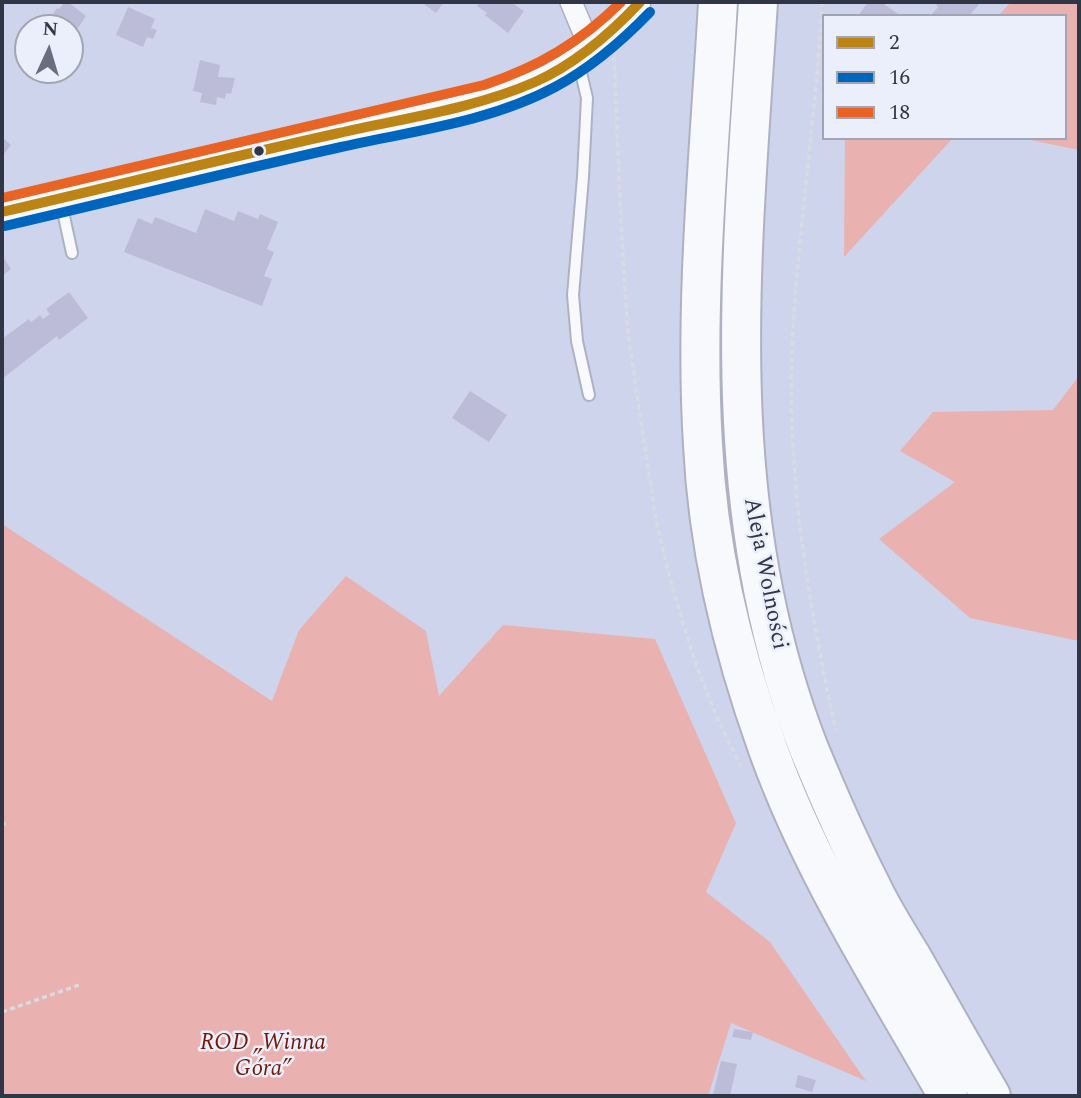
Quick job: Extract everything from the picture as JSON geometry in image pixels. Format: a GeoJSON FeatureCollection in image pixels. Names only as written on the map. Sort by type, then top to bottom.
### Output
{"type":"FeatureCollection","features":[{"type":"Feature","properties":{"kind":"highway","name":"Aleja Wolności"},"geometry":{"type":"LineString","coordinates":[[718,2],[700,349],[703,447],[711,523],[725,602],[745,679],[768,751],[795,814],[823,876],[948,1096]]}},
{"type":"Feature","properties":{"kind":"highway","name":"Aleja Wolności"},"geometry":{"type":"LineString","coordinates":[[758,2],[741,278],[740,397],[750,519],[761,578],[791,695],[809,748],[839,817],[872,888],[991,1096]]}},
{"type":"Feature","properties":{"kind":"street"},"geometry":{"type":"LineString","coordinates":[[571,2],[584,33],[585,50]]}},
{"type":"Feature","properties":{"kind":"street"},"geometry":{"type":"LineString","coordinates":[[2,212],[483,99],[537,81],[585,50],[640,2]]}},
{"type":"Feature","properties":{"kind":"lane"},"geometry":{"type":"LineString","coordinates":[[585,50],[587,98],[573,295],[577,341],[589,395]]}},
{"type":"Feature","properties":{"kind":"lane"},"geometry":{"type":"LineString","coordinates":[[60,198],[72,253]]}},
{"type":"Feature","properties":{"kind":"path"},"geometry":{"type":"LineString","coordinates":[[822,2],[797,278],[792,354],[793,432],[800,520],[810,593],[837,735]]}},
{"type":"Feature","properties":{"kind":"path"},"geometry":{"type":"LineString","coordinates":[[2,1012],[79,985]]}},
{"type":"Feature","properties":{"kind":"green space"},"geometry":{"type":"Polygon","coordinates":[[[1011,2],[1079,2],[1079,150],[1031,140],[1067,140],[1067,14],[1000,14],[1011,2]]]}},
{"type":"Feature","properties":{"kind":"green space"},"geometry":{"type":"Polygon","coordinates":[[[845,140],[951,140],[844,257],[845,140]]]}},
{"type":"Feature","properties":{"kind":"green space"},"geometry":{"type":"Polygon","coordinates":[[[1079,376],[1079,641],[970,618],[879,539],[955,482],[900,451],[933,412],[1053,410],[1079,376]]]}},
{"type":"Feature","properties":{"kind":"green space","name":"ROD „Winna Góra”"},"geometry":{"type":"Polygon","coordinates":[[[2,524],[272,701],[299,630],[346,576],[426,631],[439,696],[503,625],[655,639],[736,823],[706,892],[770,942],[866,1081],[731,1023],[708,1096],[2,1096],[2,524]]]}},
{"type":"Feature","properties":{"kind":"building"},"geometry":{"type":"Polygon","coordinates":[[[68,2],[83,14],[53,14],[68,2]]]}},
{"type":"Feature","properties":{"kind":"building"},"geometry":{"type":"Polygon","coordinates":[[[421,2],[444,2],[436,13],[421,2]]]}},
{"type":"Feature","properties":{"kind":"building"},"geometry":{"type":"Polygon","coordinates":[[[480,2],[511,2],[524,11],[508,33],[485,15],[487,13],[477,6],[480,2]]]}},
{"type":"Feature","properties":{"kind":"building"},"geometry":{"type":"Polygon","coordinates":[[[868,2],[881,2],[898,14],[859,14],[868,2]]]}},
{"type":"Feature","properties":{"kind":"building"},"geometry":{"type":"Polygon","coordinates":[[[939,2],[981,2],[971,14],[932,14],[938,7],[936,5],[939,2]]]}},
{"type":"Feature","properties":{"kind":"building"},"geometry":{"type":"Polygon","coordinates":[[[128,7],[155,19],[151,28],[157,30],[153,39],[147,37],[143,47],[116,35],[128,7]]]}},
{"type":"Feature","properties":{"kind":"building"},"geometry":{"type":"Polygon","coordinates":[[[200,60],[220,65],[218,77],[235,78],[231,94],[226,93],[225,99],[217,97],[216,105],[200,102],[202,93],[193,91],[200,60]]]}},
{"type":"Feature","properties":{"kind":"building"},"geometry":{"type":"Polygon","coordinates":[[[2,137],[11,145],[2,156],[2,137]]]}},
{"type":"Feature","properties":{"kind":"building"},"geometry":{"type":"Polygon","coordinates":[[[205,209],[234,221],[238,211],[258,219],[260,214],[278,222],[267,249],[274,252],[264,276],[272,279],[262,306],[124,252],[138,218],[152,224],[155,217],[196,233],[205,209]]]}},
{"type":"Feature","properties":{"kind":"building"},"geometry":{"type":"Polygon","coordinates":[[[2,255],[11,269],[2,276],[2,255]]]}},
{"type":"Feature","properties":{"kind":"building"},"geometry":{"type":"Polygon","coordinates":[[[69,292],[88,318],[59,340],[57,336],[2,379],[2,339],[29,319],[31,322],[40,315],[43,319],[50,314],[46,309],[69,292]]]}},
{"type":"Feature","properties":{"kind":"building"},"geometry":{"type":"Polygon","coordinates":[[[470,391],[507,415],[489,442],[452,418],[470,391]]]}},
{"type":"Feature","properties":{"kind":"building"},"geometry":{"type":"Polygon","coordinates":[[[734,1029],[753,1032],[751,1040],[732,1037],[734,1029]]]}},
{"type":"Feature","properties":{"kind":"building"},"geometry":{"type":"Polygon","coordinates":[[[721,1061],[737,1064],[730,1096],[713,1095],[721,1061]]]}},
{"type":"Feature","properties":{"kind":"building"},"geometry":{"type":"Polygon","coordinates":[[[798,1075],[816,1080],[812,1092],[795,1087],[798,1075]]]}},
{"type":"Feature","properties":{"kind":"transit line","name":"18"},"geometry":{"type":"LineString","coordinates":[[2,198],[484,85],[523,70],[558,52],[621,2]]}},
{"type":"Feature","properties":{"kind":"transit line","name":"2"},"geometry":{"type":"LineString","coordinates":[[2,212],[487,99],[550,75],[604,37],[640,2]]}},
{"type":"Feature","properties":{"kind":"transit line","name":"16"},"geometry":{"type":"LineString","coordinates":[[5,226],[450,124],[504,109],[555,87],[581,71],[617,43],[650,12]]}}]}
